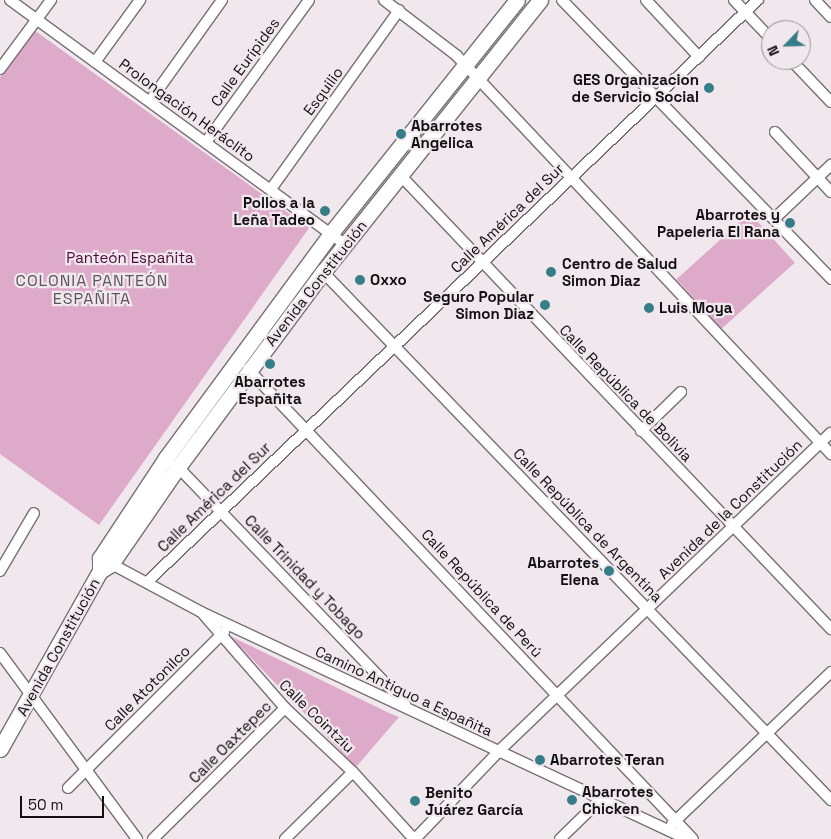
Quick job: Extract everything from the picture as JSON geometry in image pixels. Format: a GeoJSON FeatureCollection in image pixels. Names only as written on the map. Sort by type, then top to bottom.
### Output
{"type":"FeatureCollection","features":[{"type":"Feature","properties":{"kind":"main road","name":"Avenida Constitución"},"geometry":{"type":"LineString","coordinates":[[0,749],[166,458],[331,233],[517,0]]}},
{"type":"Feature","properties":{"kind":"main road","name":"Avenida Constitución"},"geometry":{"type":"LineString","coordinates":[[104,565],[178,467],[248,369],[345,244],[540,0]]}},
{"type":"Feature","properties":{"kind":"street","name":"Prolongación Heráclito"},"geometry":{"type":"LineString","coordinates":[[10,0],[345,244]]}},
{"type":"Feature","properties":{"kind":"street"},"geometry":{"type":"LineString","coordinates":[[0,69],[51,0]]}},
{"type":"Feature","properties":{"kind":"street"},"geometry":{"type":"LineString","coordinates":[[95,62],[140,0]]}},
{"type":"Feature","properties":{"kind":"street"},"geometry":{"type":"LineString","coordinates":[[150,101],[222,0]]}},
{"type":"Feature","properties":{"kind":"street","name":"Calle Eurípides"},"geometry":{"type":"LineString","coordinates":[[206,142],[309,0]]}},
{"type":"Feature","properties":{"kind":"street"},"geometry":{"type":"LineString","coordinates":[[384,0],[466,65],[570,179],[831,454]]}},
{"type":"Feature","properties":{"kind":"street"},"geometry":{"type":"LineString","coordinates":[[562,0],[831,279]]}},
{"type":"Feature","properties":{"kind":"street"},"geometry":{"type":"LineString","coordinates":[[646,0],[699,57]]}},
{"type":"Feature","properties":{"kind":"street"},"geometry":{"type":"LineString","coordinates":[[734,0],[761,28]]}},
{"type":"Feature","properties":{"kind":"street","name":"Calle América del Sur"},"geometry":{"type":"LineString","coordinates":[[146,582],[758,0]]}},
{"type":"Feature","properties":{"kind":"street"},"geometry":{"type":"LineString","coordinates":[[815,0],[831,17]]}},
{"type":"Feature","properties":{"kind":"street","name":"Esquilio"},"geometry":{"type":"LineString","coordinates":[[270,189],[399,10]]}},
{"type":"Feature","properties":{"kind":"street"},"geometry":{"type":"LineString","coordinates":[[801,70],[831,102]]}},
{"type":"Feature","properties":{"kind":"street"},"geometry":{"type":"LineString","coordinates":[[775,132],[831,192]]}},
{"type":"Feature","properties":{"kind":"street"},"geometry":{"type":"LineString","coordinates":[[774,219],[831,164]]}},
{"type":"Feature","properties":{"kind":"street","name":"Calle República de Bolivia"},"geometry":{"type":"LineString","coordinates":[[401,176],[481,264],[831,629]]}},
{"type":"Feature","properties":{"kind":"street","name":"Calle República de Argentina"},"geometry":{"type":"LineString","coordinates":[[323,272],[831,800]]}},
{"type":"Feature","properties":{"kind":"street","name":"Calle República de Perú"},"geometry":{"type":"LineString","coordinates":[[248,369],[308,429],[693,839]]}},
{"type":"Feature","properties":{"kind":"street"},"geometry":{"type":"LineString","coordinates":[[641,431],[682,392]]}},
{"type":"Feature","properties":{"kind":"street","name":"Avenida de la Constitución"},"geometry":{"type":"LineString","coordinates":[[414,839],[498,752],[831,433]]}},
{"type":"Feature","properties":{"kind":"street","name":"Calle Trinidad y Tobago"},"geometry":{"type":"LineString","coordinates":[[178,467],[410,709]]}},
{"type":"Feature","properties":{"kind":"street"},"geometry":{"type":"LineString","coordinates":[[0,571],[34,513]]}},
{"type":"Feature","properties":{"kind":"street","name":"Camino Antiguo a Españita"},"geometry":{"type":"LineString","coordinates":[[104,565],[146,582],[201,612],[687,839]]}},
{"type":"Feature","properties":{"kind":"street","name":"Calle Cointziu"},"geometry":{"type":"LineString","coordinates":[[201,612],[220,636],[285,708],[353,772],[414,839]]}},
{"type":"Feature","properties":{"kind":"street","name":"Calle Atotonilco"},"geometry":{"type":"LineString","coordinates":[[68,788],[230,625]]}},
{"type":"Feature","properties":{"kind":"street"},"geometry":{"type":"LineString","coordinates":[[0,653],[84,770],[138,839]]}},
{"type":"Feature","properties":{"kind":"street"},"geometry":{"type":"LineString","coordinates":[[666,830],[831,672]]}},
{"type":"Feature","properties":{"kind":"street","name":"Calle Oaxtepec"},"geometry":{"type":"LineString","coordinates":[[153,839],[285,708]]}},
{"type":"Feature","properties":{"kind":"street"},"geometry":{"type":"LineString","coordinates":[[285,839],[353,772]]}},
{"type":"Feature","properties":{"kind":"street"},"geometry":{"type":"LineString","coordinates":[[560,839],[600,800]]}},
{"type":"Feature","properties":{"kind":"green space","name":"Panteón Españita"},"geometry":{"type":"Polygon","coordinates":[[[34,30],[309,228],[99,525],[0,454],[0,77],[34,30]]]}},
{"type":"Feature","properties":{"kind":"green space"},"geometry":{"type":"Polygon","coordinates":[[[750,213],[795,263],[721,329],[676,279],[750,213]]]}},
{"type":"Feature","properties":{"kind":"green space"},"geometry":{"type":"Polygon","coordinates":[[[230,636],[389,713],[399,717],[356,767],[230,636]]]}},
{"type":"Feature","properties":{"kind":"place","name":"GES Organizacion de Servicio Social"},"geometry":{"type":"Point","coordinates":[709,88]}},
{"type":"Feature","properties":{"kind":"place","name":"Abarrotes Angelica"},"geometry":{"type":"Point","coordinates":[401,134]}},
{"type":"Feature","properties":{"kind":"place","name":"Pollos a la Leña Tadeo"},"geometry":{"type":"Point","coordinates":[325,211]}},
{"type":"Feature","properties":{"kind":"place","name":"Abarrotes y Papeleria El Rana"},"geometry":{"type":"Point","coordinates":[790,223]}},
{"type":"Feature","properties":{"kind":"place","name":"Centro de Salud Simon Diaz"},"geometry":{"type":"Point","coordinates":[551,272]}},
{"type":"Feature","properties":{"kind":"place","name":"Oxxo"},"geometry":{"type":"Point","coordinates":[360,280]}},
{"type":"Feature","properties":{"kind":"place","name":"Seguro Popular Simon Diaz"},"geometry":{"type":"Point","coordinates":[545,305]}},
{"type":"Feature","properties":{"kind":"place","name":"Luis Moya"},"geometry":{"type":"Point","coordinates":[649,308]}},
{"type":"Feature","properties":{"kind":"place","name":"Abarrotes Españita"},"geometry":{"type":"Point","coordinates":[270,364]}},
{"type":"Feature","properties":{"kind":"place","name":"Abarrotes Elena"},"geometry":{"type":"Point","coordinates":[609,571]}},
{"type":"Feature","properties":{"kind":"place","name":"Abarrotes Teran"},"geometry":{"type":"Point","coordinates":[540,760]}},
{"type":"Feature","properties":{"kind":"place","name":"Abarrotes Chicken"},"geometry":{"type":"Point","coordinates":[572,800]}},
{"type":"Feature","properties":{"kind":"place","name":"Benito Juárez García"},"geometry":{"type":"Point","coordinates":[415,801]}},
{"type":"Feature","properties":{"kind":"district","name":"COLONIA PANTEÓN ESPAÑITA"},"geometry":{"type":"Point","coordinates":[92,290]}}]}
